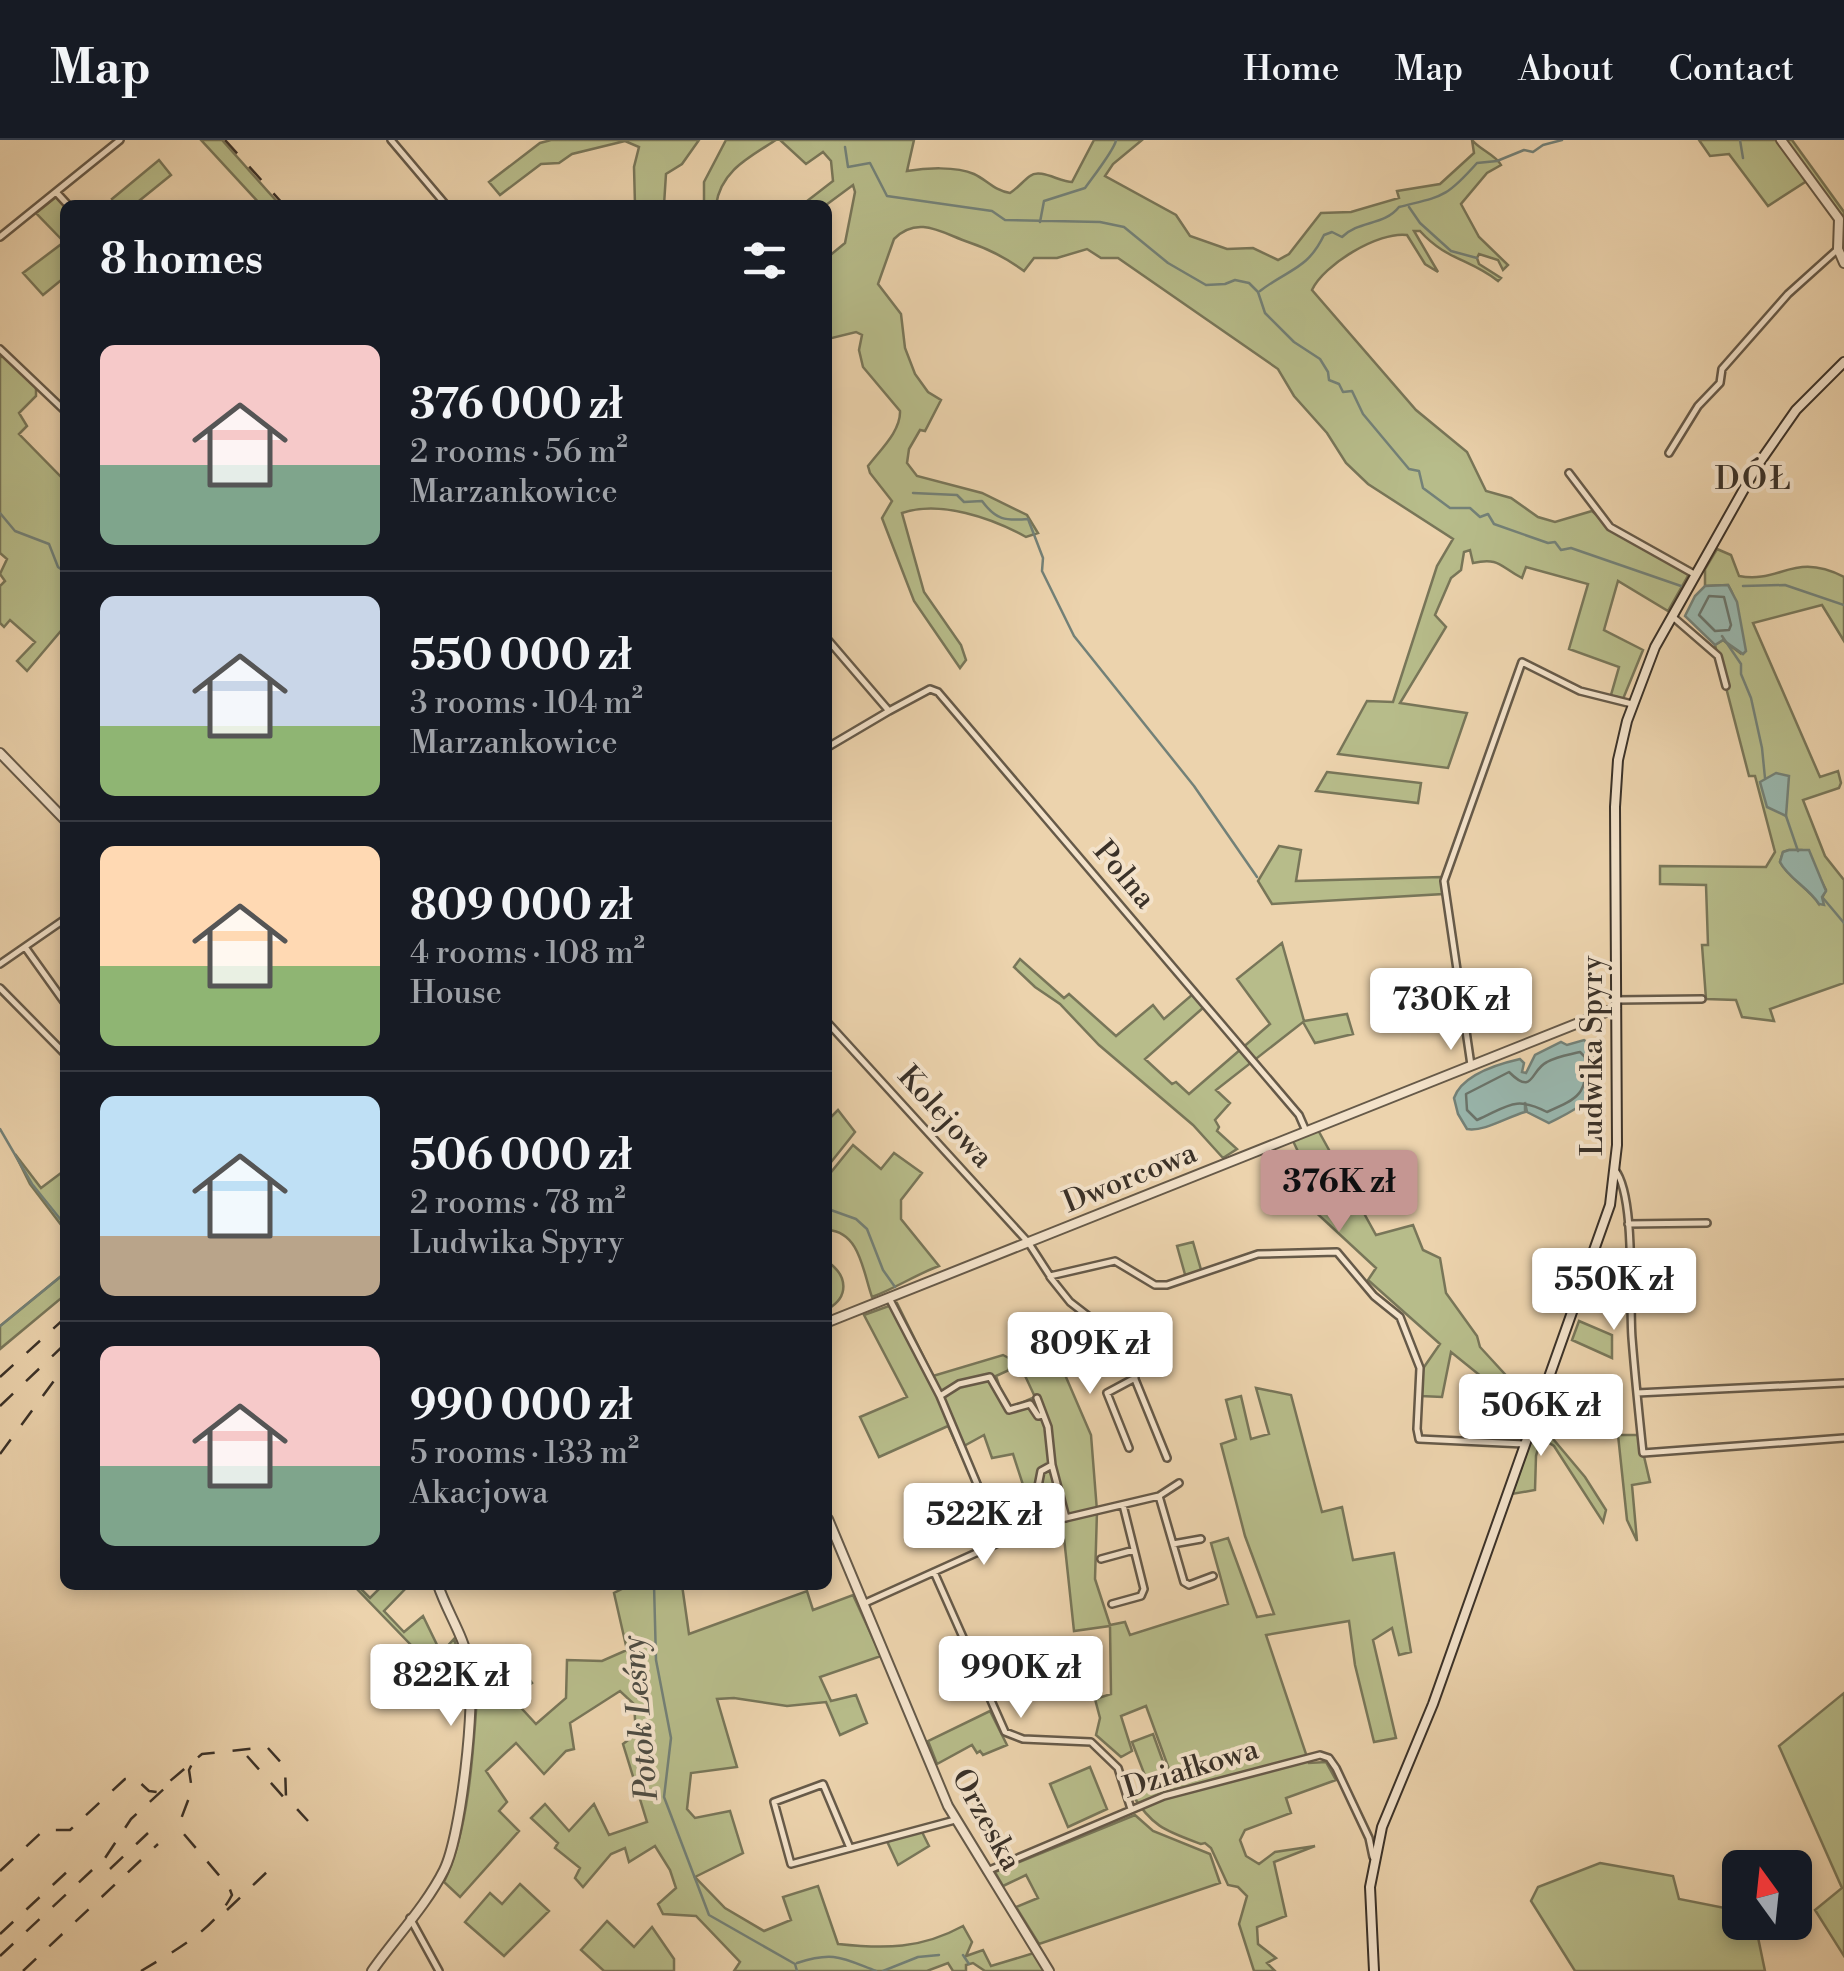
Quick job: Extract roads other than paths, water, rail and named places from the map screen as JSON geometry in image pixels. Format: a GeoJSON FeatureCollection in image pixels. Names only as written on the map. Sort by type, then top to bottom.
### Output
{"type":"FeatureCollection","features":[{"type":"Feature","properties":{"kind":"street"},"geometry":{"type":"LineString","coordinates":[[0,237],[120,140]]}},
{"type":"Feature","properties":{"kind":"street"},"geometry":{"type":"LineString","coordinates":[[391,140],[442,200]]}},
{"type":"Feature","properties":{"kind":"street"},"geometry":{"type":"LineString","coordinates":[[1781,140],[1839,219],[1842,228],[1838,250],[1844,263]]}},
{"type":"Feature","properties":{"kind":"street"},"geometry":{"type":"LineString","coordinates":[[56,192],[63,200]]}},
{"type":"Feature","properties":{"kind":"street"},"geometry":{"type":"LineString","coordinates":[[1669,453],[1698,406],[1720,383],[1722,370],[1788,294],[1838,250]]}},
{"type":"Feature","properties":{"kind":"street"},"geometry":{"type":"LineString","coordinates":[[0,349],[60,406]]}},
{"type":"Feature","properties":{"kind":"street","name":"Ludwika Spyry"},"geometry":{"type":"LineString","coordinates":[[1374,1971],[1368,1910],[1373,1836],[1382,1827],[1433,1704],[1610,1203],[1615,1170],[1616,784],[1632,704],[1655,647],[1767,450],[1814,389],[1844,362]]}},
{"type":"Feature","properties":{"kind":"street"},"geometry":{"type":"LineString","coordinates":[[1569,473],[1610,526],[1697,576]]}},
{"type":"Feature","properties":{"kind":"street"},"geometry":{"type":"LineString","coordinates":[[1672,618],[1718,656],[1726,686]]}},
{"type":"Feature","properties":{"kind":"street"},"geometry":{"type":"LineString","coordinates":[[832,645],[889,711]]}},
{"type":"Feature","properties":{"kind":"street"},"geometry":{"type":"LineString","coordinates":[[1470,1065],[1444,881],[1522,662],[1580,691],[1632,704]]}},
{"type":"Feature","properties":{"kind":"street","name":"Polna"},"geometry":{"type":"LineString","coordinates":[[832,746],[930,689],[938,692],[1299,1115],[1306,1132]]}},
{"type":"Feature","properties":{"kind":"street"},"geometry":{"type":"LineString","coordinates":[[0,754],[60,815]]}},
{"type":"Feature","properties":{"kind":"street"},"geometry":{"type":"LineString","coordinates":[[0,964],[60,923]]}},
{"type":"Feature","properties":{"kind":"street"},"geometry":{"type":"LineString","coordinates":[[25,947],[60,996]]}},
{"type":"Feature","properties":{"kind":"street"},"geometry":{"type":"LineString","coordinates":[[0,988],[60,1049]]}},
{"type":"Feature","properties":{"kind":"street"},"geometry":{"type":"LineString","coordinates":[[1616,1004],[1702,999]]}},
{"type":"Feature","properties":{"kind":"street","name":"Dworcowa"},"geometry":{"type":"LineString","coordinates":[[832,1320],[1616,1004]]}},
{"type":"Feature","properties":{"kind":"street","name":"Kolejowa"},"geometry":{"type":"LineString","coordinates":[[832,1026],[1028,1242],[1070,1302],[1119,1340],[1168,1458]]}},
{"type":"Feature","properties":{"kind":"street"},"geometry":{"type":"LineString","coordinates":[[1615,1170],[1622,1183],[1628,1224],[1643,1453],[1844,1438]]}},
{"type":"Feature","properties":{"kind":"street"},"geometry":{"type":"LineString","coordinates":[[1610,1203],[1626,1208]]}},
{"type":"Feature","properties":{"kind":"street"},"geometry":{"type":"LineString","coordinates":[[1628,1224],[1708,1223]]}},
{"type":"Feature","properties":{"kind":"street"},"geometry":{"type":"LineString","coordinates":[[1050,1276],[1115,1262],[1155,1285],[1167,1285],[1258,1254],[1337,1252],[1374,1296],[1400,1317],[1420,1368],[1416,1429],[1419,1439],[1526,1444]]}},
{"type":"Feature","properties":{"kind":"street"},"geometry":{"type":"LineString","coordinates":[[889,1298],[940,1396],[1001,1541]]}},
{"type":"Feature","properties":{"kind":"street"},"geometry":{"type":"LineString","coordinates":[[940,1396],[959,1384],[990,1378],[1008,1410],[1029,1404],[1038,1416],[1043,1415]]}},
{"type":"Feature","properties":{"kind":"street"},"geometry":{"type":"LineString","coordinates":[[1129,1448],[1108,1394],[1135,1378]]}},
{"type":"Feature","properties":{"kind":"street"},"geometry":{"type":"LineString","coordinates":[[1637,1393],[1844,1383]]}},
{"type":"Feature","properties":{"kind":"street"},"geometry":{"type":"LineString","coordinates":[[1037,1398],[1066,1518]]}},
{"type":"Feature","properties":{"kind":"street"},"geometry":{"type":"LineString","coordinates":[[1016,1535],[1015,1523],[1035,1502],[1040,1472],[1052,1465]]}},
{"type":"Feature","properties":{"kind":"street"},"geometry":{"type":"LineString","coordinates":[[863,1604],[1016,1535],[1066,1518],[1159,1496],[1180,1483]]}},
{"type":"Feature","properties":{"kind":"street"},"geometry":{"type":"LineString","coordinates":[[910,1524],[980,1492]]}},
{"type":"Feature","properties":{"kind":"street"},"geometry":{"type":"LineString","coordinates":[[1159,1496],[1184,1582],[1189,1585],[1213,1576]]}},
{"type":"Feature","properties":{"kind":"street"},"geometry":{"type":"LineString","coordinates":[[1112,1604],[1144,1592],[1123,1505]]}},
{"type":"Feature","properties":{"kind":"street","name":"Orzeska"},"geometry":{"type":"LineString","coordinates":[[832,1529],[955,1820],[1049,1971]]}},
{"type":"Feature","properties":{"kind":"street"},"geometry":{"type":"LineString","coordinates":[[1173,1544],[1201,1538]]}},
{"type":"Feature","properties":{"kind":"street"},"geometry":{"type":"LineString","coordinates":[[1101,1560],[1134,1550]]}},
{"type":"Feature","properties":{"kind":"street"},"geometry":{"type":"LineString","coordinates":[[934,1572],[1005,1732],[1022,1739],[1091,1742],[1118,1768],[1132,1809]]}},
{"type":"Feature","properties":{"kind":"street"},"geometry":{"type":"LineString","coordinates":[[372,1971],[448,1861],[470,1721],[471,1680],[466,1652],[443,1590]]}},
{"type":"Feature","properties":{"kind":"street","name":"Działkowa"},"geometry":{"type":"LineString","coordinates":[[987,1871],[1164,1796],[1320,1755],[1329,1758],[1336,1768],[1363,1826],[1373,1836]]}},
{"type":"Feature","properties":{"kind":"street"},"geometry":{"type":"LineString","coordinates":[[850,1848],[823,1784],[774,1802],[791,1864],[955,1820]]}},
{"type":"Feature","properties":{"kind":"street"},"geometry":{"type":"LineString","coordinates":[[410,1918],[439,1971]]}},
{"type":"Feature","properties":{"kind":"water"},"geometry":{"type":"Polygon","coordinates":[[[1728,585],[1737,602],[1746,651],[1743,654],[1723,640],[1715,645],[1685,616],[1705,586],[1728,585]]]}},
{"type":"Feature","properties":{"kind":"water"},"geometry":{"type":"Polygon","coordinates":[[[1776,773],[1789,776],[1786,816],[1767,807],[1760,782],[1776,773]]]}},
{"type":"Feature","properties":{"kind":"water"},"geometry":{"type":"Polygon","coordinates":[[[1809,850],[1826,891],[1822,897],[1824,905],[1780,862],[1783,852],[1809,850]]]}},
{"type":"Feature","properties":{"kind":"water"},"geometry":{"type":"Polygon","coordinates":[[[1584,1040],[1594,1052],[1596,1080],[1583,1103],[1549,1123],[1527,1112],[1525,1102],[1525,1112],[1488,1126],[1467,1129],[1454,1098],[1465,1083],[1492,1067],[1520,1059],[1524,1063],[1522,1072],[1526,1073],[1535,1055],[1561,1042],[1567,1045],[1584,1040]]]}},
{"type":"Feature","properties":{"kind":"waterway"},"geometry":{"type":"LineString","coordinates":[[1040,222],[1044,201],[1085,188],[1116,140]]}},
{"type":"Feature","properties":{"kind":"waterway"},"geometry":{"type":"LineString","coordinates":[[1260,291],[1304,262],[1324,235],[1332,232],[1342,237],[1399,207],[1442,194],[1477,163],[1497,161],[1524,150],[1533,152],[1562,140]]}},
{"type":"Feature","properties":{"kind":"waterway"},"geometry":{"type":"LineString","coordinates":[[1740,140],[1743,158]]}},
{"type":"Feature","properties":{"kind":"waterway"},"geometry":{"type":"LineString","coordinates":[[845,147],[848,167],[870,163],[887,196],[992,211],[1005,220],[1100,222],[1124,227],[1168,263],[1206,285],[1235,280],[1249,283],[1258,292],[1265,313],[1294,342],[1320,359],[1329,380],[1339,384],[1343,392],[1352,391],[1363,414],[1409,469],[1419,471],[1423,488],[1450,508],[1470,508],[1480,517],[1488,514],[1494,524],[1555,542],[1561,550],[1571,548],[1681,586]]}},
{"type":"Feature","properties":{"kind":"waterway"},"geometry":{"type":"LineString","coordinates":[[1409,207],[1420,223],[1451,251],[1477,258]]}},
{"type":"Feature","properties":{"kind":"waterway"},"geometry":{"type":"LineString","coordinates":[[913,493],[957,495],[964,502],[982,501],[1002,518],[1028,519],[1043,558],[1042,571],[1074,636],[1194,786],[1257,877]]}},
{"type":"Feature","properties":{"kind":"waterway"},"geometry":{"type":"LineString","coordinates":[[0,513],[15,531],[49,544],[60,568]]}},
{"type":"Feature","properties":{"kind":"waterway"},"geometry":{"type":"LineString","coordinates":[[1743,586],[1785,585],[1844,605]]}},
{"type":"Feature","properties":{"kind":"waterway"},"geometry":{"type":"LineString","coordinates":[[1722,636],[1741,664],[1762,748],[1765,778]]}},
{"type":"Feature","properties":{"kind":"waterway"},"geometry":{"type":"LineString","coordinates":[[1786,816],[1798,851]]}},
{"type":"Feature","properties":{"kind":"waterway"},"geometry":{"type":"LineString","coordinates":[[1823,898],[1844,923]]}},
{"type":"Feature","properties":{"kind":"waterway"},"geometry":{"type":"LineString","coordinates":[[0,1129],[32,1184],[60,1219]]}},
{"type":"Feature","properties":{"kind":"waterway"},"geometry":{"type":"LineString","coordinates":[[832,1210],[856,1219],[867,1229],[883,1270],[895,1287]]}},
{"type":"Feature","properties":{"kind":"waterway"},"geometry":{"type":"LineString","coordinates":[[0,1326],[60,1277]]}},
{"type":"Feature","properties":{"kind":"waterway","name":"Potok Leśny"},"geometry":{"type":"LineString","coordinates":[[654,1590],[656,1660],[671,1738],[664,1797],[709,1915],[795,1964],[797,1971]]}},
{"type":"Feature","properties":{"kind":"waterway"},"geometry":{"type":"LineString","coordinates":[[883,1971],[918,1957],[939,1955]]}},
{"type":"Feature","properties":{"kind":"waterway"},"geometry":{"type":"LineString","coordinates":[[963,1955],[969,1964]]}},
{"type":"Feature","properties":{"kind":"waterway"},"geometry":{"type":"LineString","coordinates":[[797,1963],[820,1957],[838,1958],[876,1971]]}},
{"type":"Feature","properties":{"kind":"railway"},"geometry":{"type":"LineString","coordinates":[[225,140],[279,200]]}},
{"type":"Feature","properties":{"kind":"railway"},"geometry":{"type":"LineString","coordinates":[[0,1377],[60,1323]]}},
{"type":"Feature","properties":{"kind":"railway"},"geometry":{"type":"LineString","coordinates":[[0,1406],[60,1349]]}},
{"type":"Feature","properties":{"kind":"railway"},"geometry":{"type":"LineString","coordinates":[[0,1454],[60,1373]]}},
{"type":"Feature","properties":{"kind":"railway"},"geometry":{"type":"LineString","coordinates":[[0,1871],[44,1830],[70,1830],[125,1779],[135,1778],[149,1791],[157,1792],[202,1754],[267,1747],[285,1767],[286,1797],[308,1821]]}},
{"type":"Feature","properties":{"kind":"railway"},"geometry":{"type":"LineString","coordinates":[[247,1756],[287,1801]]}},
{"type":"Feature","properties":{"kind":"railway"},"geometry":{"type":"LineString","coordinates":[[141,1971],[204,1930],[232,1895],[183,1833],[181,1819],[192,1790],[189,1770],[194,1760]]}},
{"type":"Feature","properties":{"kind":"railway"},"geometry":{"type":"LineString","coordinates":[[0,1956],[105,1858],[131,1819],[165,1788]]}},
{"type":"Feature","properties":{"kind":"railway"},"geometry":{"type":"LineString","coordinates":[[110,1869],[148,1833]]}},
{"type":"Feature","properties":{"kind":"railway"},"geometry":{"type":"LineString","coordinates":[[23,1971],[158,1844]]}},
{"type":"Feature","properties":{"kind":"railway"},"geometry":{"type":"LineString","coordinates":[[0,1934],[70,1869]]}},
{"type":"Feature","properties":{"kind":"railway"},"geometry":{"type":"LineString","coordinates":[[227,1910],[270,1869]]}},
{"type":"Feature","properties":{"kind":"district","name":"DÓŁ"},"geometry":{"type":"Point","coordinates":[1754,479]}}]}
